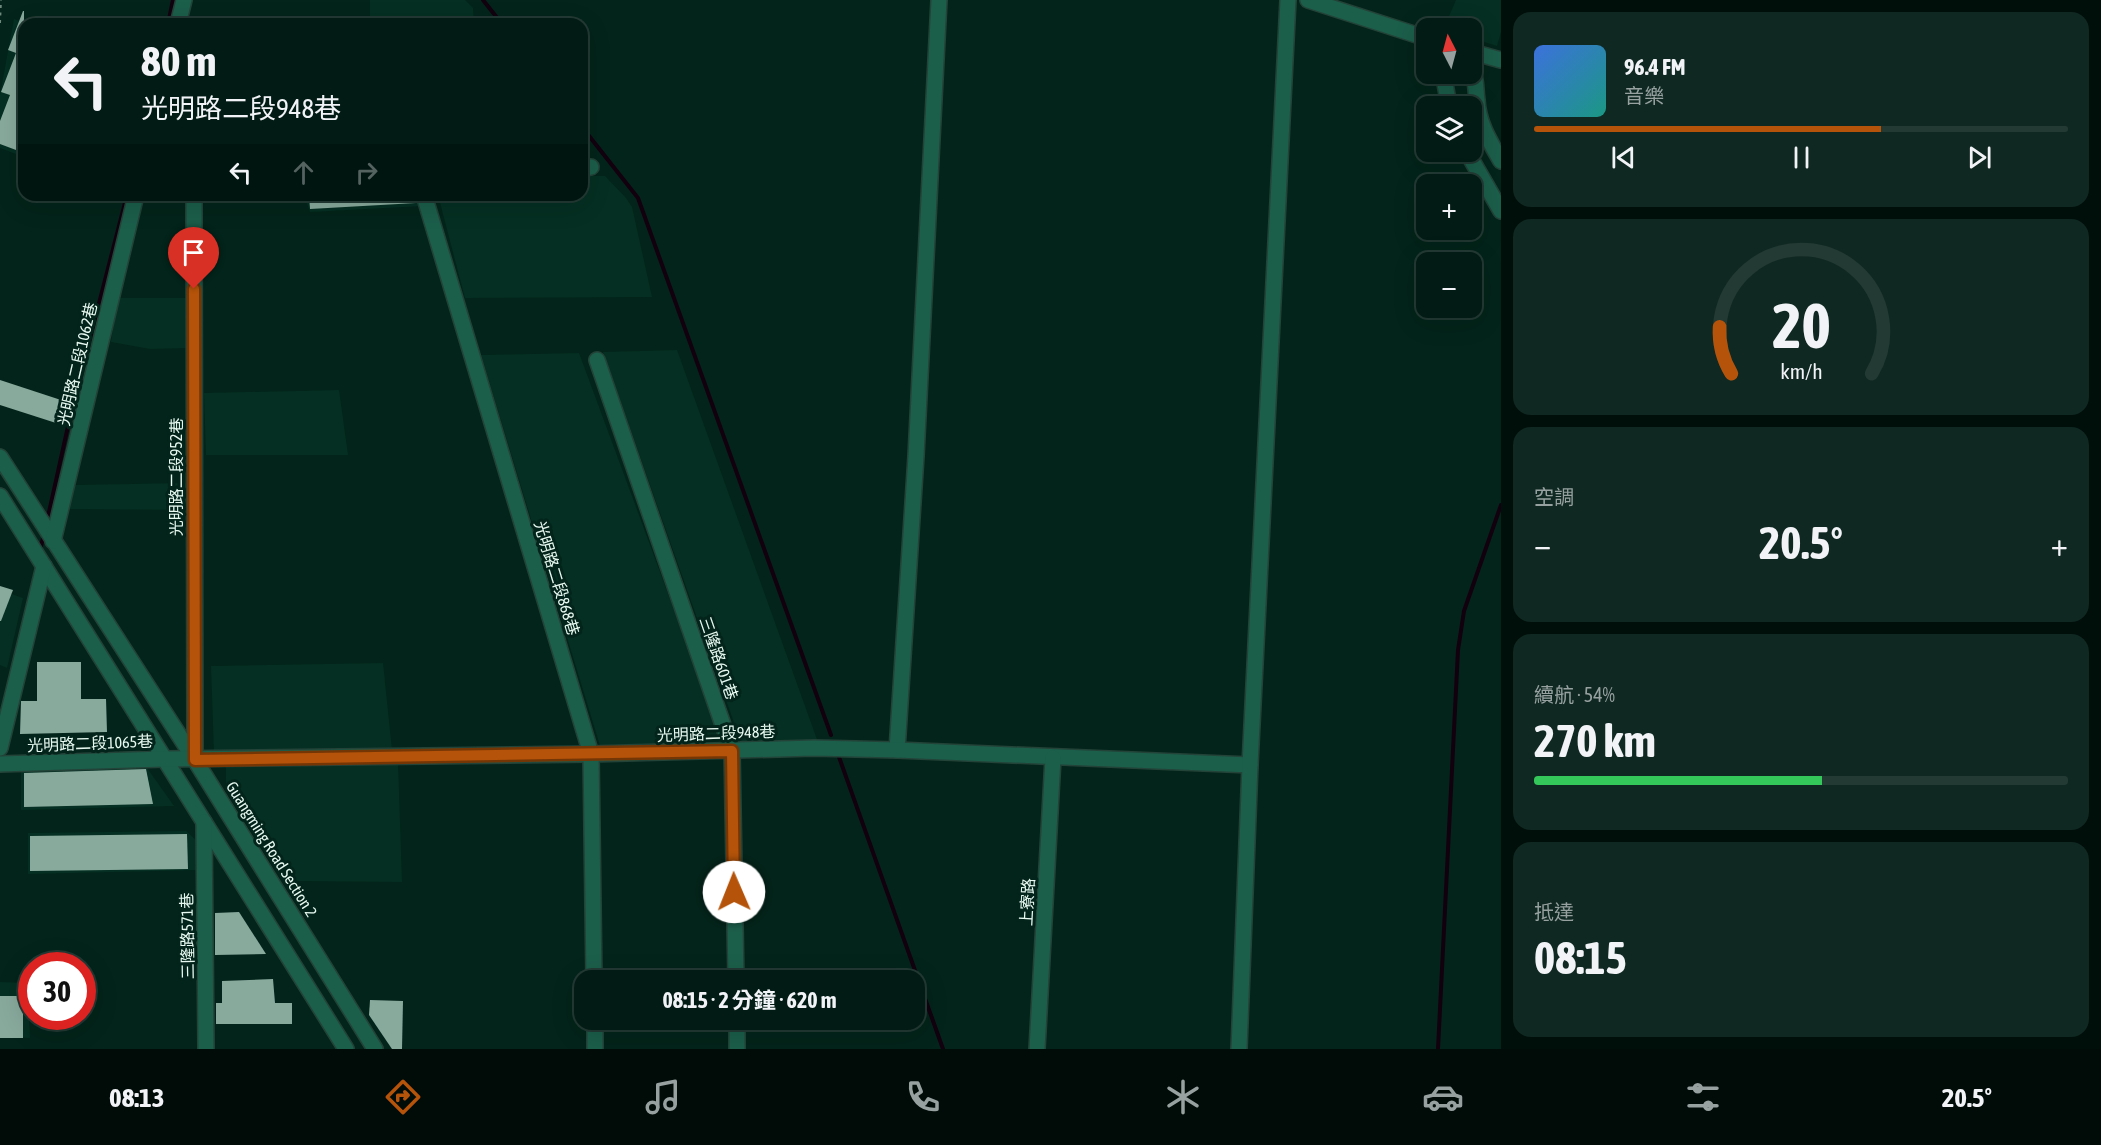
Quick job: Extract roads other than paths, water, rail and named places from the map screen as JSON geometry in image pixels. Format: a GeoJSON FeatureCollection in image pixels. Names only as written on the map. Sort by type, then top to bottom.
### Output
{"type":"FeatureCollection","features":[{"type":"Feature","properties":{"kind":"street"},"geometry":{"type":"LineString","coordinates":[[180,18],[184,0]]}},
{"type":"Feature","properties":{"kind":"street"},"geometry":{"type":"LineString","coordinates":[[897,750],[917,432],[939,0]]}},
{"type":"Feature","properties":{"kind":"street"},"geometry":{"type":"LineString","coordinates":[[1239,1049],[1250,765],[1288,0]]}},
{"type":"Feature","properties":{"kind":"street"},"geometry":{"type":"LineString","coordinates":[[1308,0],[1416,35]]}},
{"type":"Feature","properties":{"kind":"street"},"geometry":{"type":"LineString","coordinates":[[1482,55],[1501,60]]}},
{"type":"Feature","properties":{"kind":"street"},"geometry":{"type":"LineString","coordinates":[[1478,84],[1476,101],[1484,132],[1501,161]]}},
{"type":"Feature","properties":{"kind":"street"},"geometry":{"type":"LineString","coordinates":[[1473,162],[1501,211]]}},
{"type":"Feature","properties":{"kind":"street","name":"光明路二段1062巷"},"geometry":{"type":"LineString","coordinates":[[53,541],[135,201]]}},
{"type":"Feature","properties":{"kind":"street","name":"光明路二段952巷"},"geometry":{"type":"LineString","coordinates":[[188,759],[194,201]]}},
{"type":"Feature","properties":{"kind":"street","name":"光明路二段868巷"},"geometry":{"type":"LineString","coordinates":[[426,201],[591,754],[594,970]]}},
{"type":"Feature","properties":{"kind":"street","name":"三隆路601巷"},"geometry":{"type":"LineString","coordinates":[[597,360],[732,751],[736,970]]}},
{"type":"Feature","properties":{"kind":"street","name":"Guangming Road Section 2"},"geometry":{"type":"LineString","coordinates":[[0,457],[188,759],[375,1049]]}},
{"type":"Feature","properties":{"kind":"street"},"geometry":{"type":"LineString","coordinates":[[0,496],[346,1049]]}},
{"type":"Feature","properties":{"kind":"street"},"geometry":{"type":"LineString","coordinates":[[0,748],[44,566]]}},
{"type":"Feature","properties":{"kind":"street","name":"光明路二段948巷"},"geometry":{"type":"LineString","coordinates":[[188,759],[591,754],[814,748],[1250,765]]}},
{"type":"Feature","properties":{"kind":"street","name":"上寮路"},"geometry":{"type":"LineString","coordinates":[[1038,1049],[1053,758]]}},
{"type":"Feature","properties":{"kind":"street","name":"光明路二段1065巷"},"geometry":{"type":"LineString","coordinates":[[0,764],[188,759]]}},
{"type":"Feature","properties":{"kind":"street","name":"三隆路571巷"},"geometry":{"type":"LineString","coordinates":[[204,822],[206,1049]]}},
{"type":"Feature","properties":{"kind":"street"},"geometry":{"type":"LineString","coordinates":[[595,1030],[595,1049]]}},
{"type":"Feature","properties":{"kind":"street"},"geometry":{"type":"LineString","coordinates":[[736,1030],[737,1049]]}},
{"type":"Feature","properties":{"kind":"waterway"},"geometry":{"type":"LineString","coordinates":[[169,18],[173,0]]}},
{"type":"Feature","properties":{"kind":"waterway"},"geometry":{"type":"LineString","coordinates":[[483,0],[497,18]]}},
{"type":"Feature","properties":{"kind":"waterway"},"geometry":{"type":"LineString","coordinates":[[588,135],[638,198],[831,735]]}},
{"type":"Feature","properties":{"kind":"waterway"},"geometry":{"type":"LineString","coordinates":[[47,521],[73,404],[125,201]]}},
{"type":"Feature","properties":{"kind":"waterway"},"geometry":{"type":"LineString","coordinates":[[1438,1049],[1458,650],[1464,611],[1501,505]]}},
{"type":"Feature","properties":{"kind":"waterway"},"geometry":{"type":"LineString","coordinates":[[40,550],[44,534]]}},
{"type":"Feature","properties":{"kind":"waterway"},"geometry":{"type":"LineString","coordinates":[[839,757],[943,1049]]}}]}
